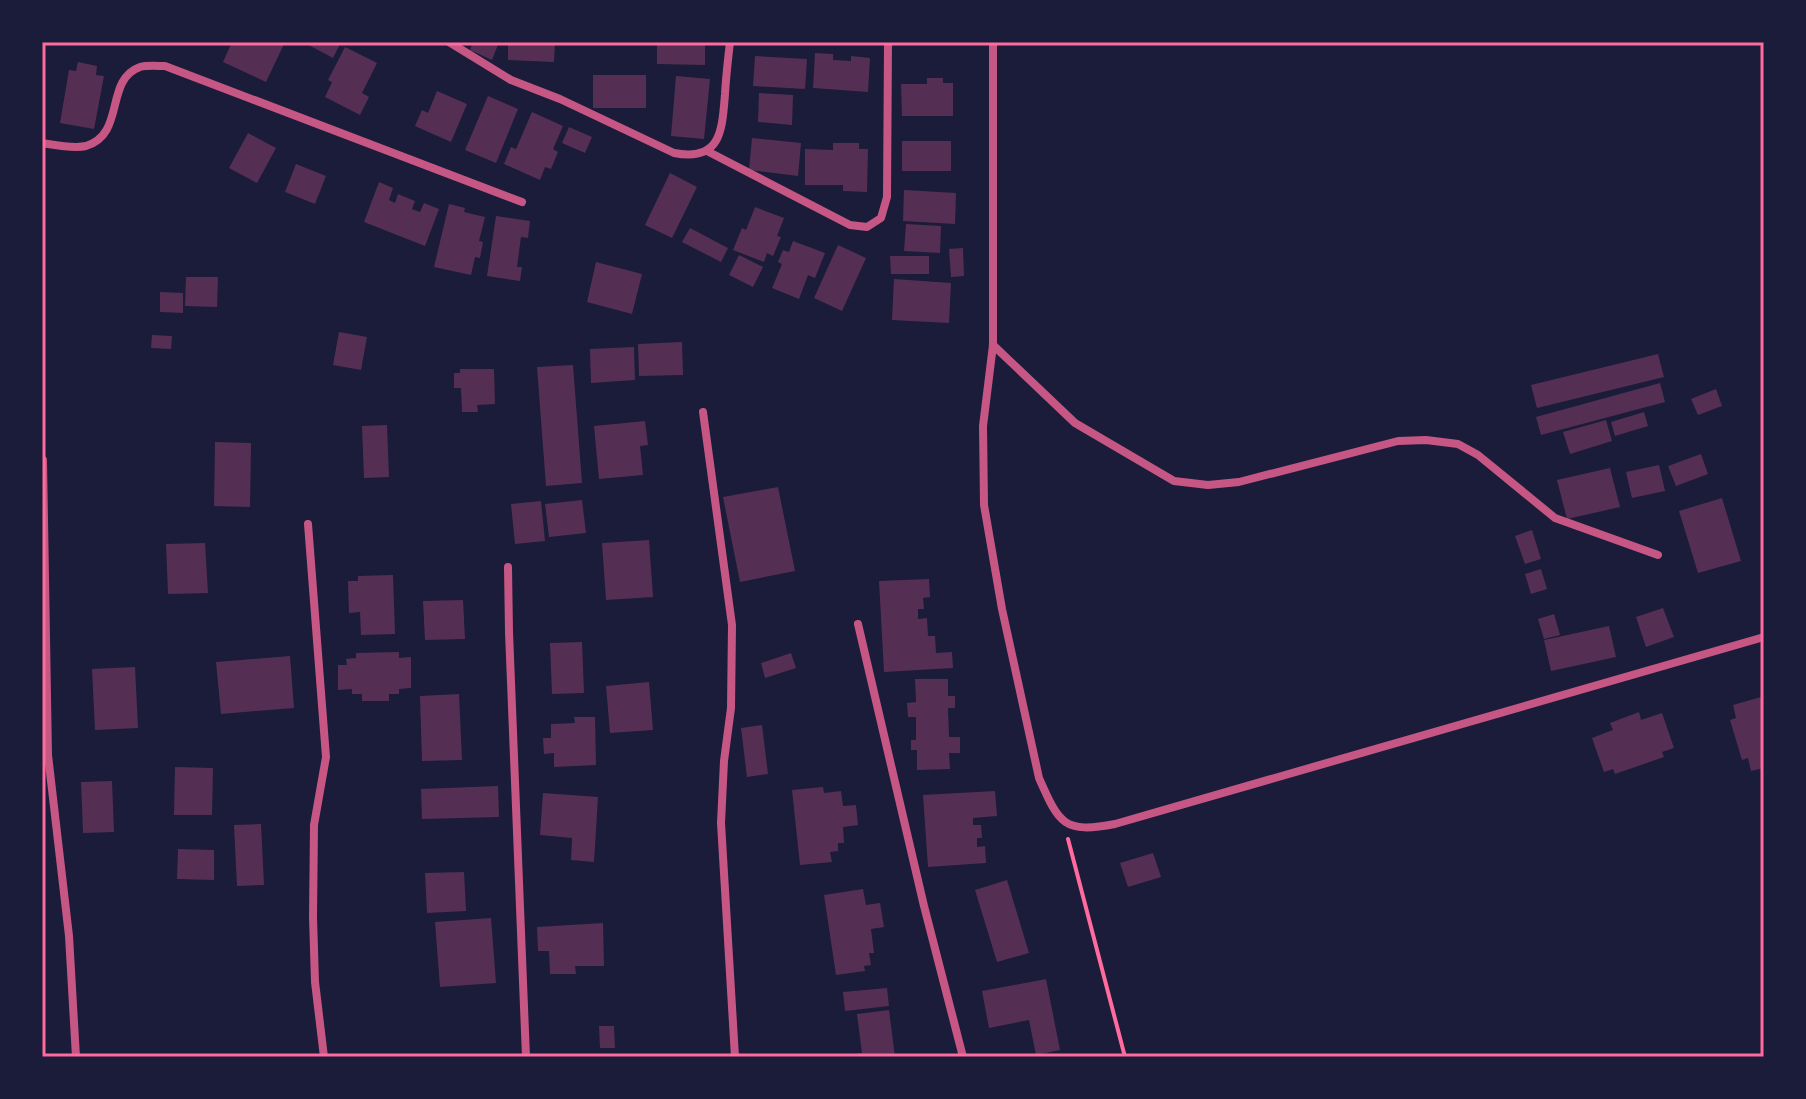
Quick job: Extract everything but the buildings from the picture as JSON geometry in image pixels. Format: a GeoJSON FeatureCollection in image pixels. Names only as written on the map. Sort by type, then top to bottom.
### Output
{"type":"FeatureCollection","features":[{"type":"Feature","properties":{"kind":"street"},"geometry":{"type":"LineString","coordinates":[[449,42],[511,80],[560,99],[674,153],[690,156],[707,151],[716,143],[722,129],[730,42]]}},
{"type":"Feature","properties":{"kind":"street"},"geometry":{"type":"LineString","coordinates":[[707,151],[850,225],[867,227],[881,218],[887,197],[888,42]]}},
{"type":"Feature","properties":{"kind":"street"},"geometry":{"type":"LineString","coordinates":[[993,42],[993,345],[983,426],[984,505],[1002,609],[1039,778],[1050,803],[1064,823],[1086,829],[1115,824],[1764,637]]}},
{"type":"Feature","properties":{"kind":"street"},"geometry":{"type":"LineString","coordinates":[[42,143],[84,147],[99,140],[109,129],[120,86],[128,74],[142,66],[165,66],[522,202]]}},
{"type":"Feature","properties":{"kind":"street"},"geometry":{"type":"LineString","coordinates":[[993,345],[1075,423],[1174,481],[1208,485],[1239,482],[1398,441],[1458,444],[1478,455],[1555,518],[1658,555]]}},
{"type":"Feature","properties":{"kind":"street"},"geometry":{"type":"LineString","coordinates":[[703,412],[732,625],[731,708],[721,823],[735,1057]]}},
{"type":"Feature","properties":{"kind":"street"},"geometry":{"type":"LineString","coordinates":[[43,460],[48,755],[69,936],[76,1057]]}},
{"type":"Feature","properties":{"kind":"street"},"geometry":{"type":"LineString","coordinates":[[308,524],[326,757],[314,825],[313,886],[315,982],[324,1057]]}},
{"type":"Feature","properties":{"kind":"street"},"geometry":{"type":"LineString","coordinates":[[508,567],[526,1057]]}},
{"type":"Feature","properties":{"kind":"street"},"geometry":{"type":"LineString","coordinates":[[858,624],[963,1057]]}},
{"type":"Feature","properties":{"kind":"path"},"geometry":{"type":"LineString","coordinates":[[1064,823],[1125,1057]]}}]}
